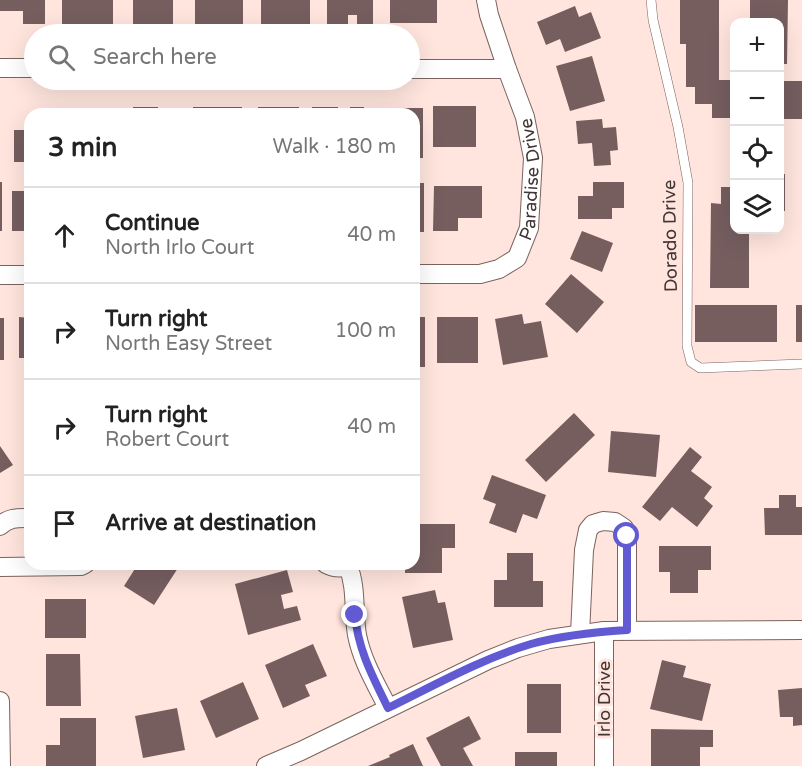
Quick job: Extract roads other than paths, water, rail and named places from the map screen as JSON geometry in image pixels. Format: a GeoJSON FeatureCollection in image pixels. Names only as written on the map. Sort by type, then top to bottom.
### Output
{"type":"FeatureCollection","features":[{"type":"Feature","properties":{"kind":"street","name":"Paradise Drive"},"geometry":{"type":"LineString","coordinates":[[420,274],[480,274],[499,269],[517,258],[529,228],[533,158],[525,117],[489,15],[486,0]]}},
{"type":"Feature","properties":{"kind":"street"},"geometry":{"type":"LineString","coordinates":[[0,68],[24,68]]}},
{"type":"Feature","properties":{"kind":"street"},"geometry":{"type":"LineString","coordinates":[[420,69],[507,69]]}},
{"type":"Feature","properties":{"kind":"street"},"geometry":{"type":"LineString","coordinates":[[0,275],[24,275]]}},
{"type":"Feature","properties":{"kind":"street"},"geometry":{"type":"LineString","coordinates":[[0,526],[13,518],[24,518]]}},
{"type":"Feature","properties":{"kind":"street"},"geometry":{"type":"LineString","coordinates":[[580,634],[584,550],[588,530],[593,524],[603,521],[615,522],[624,528],[627,536],[627,630]]}},
{"type":"Feature","properties":{"kind":"street"},"geometry":{"type":"LineString","coordinates":[[0,567],[24,567]]}},
{"type":"Feature","properties":{"kind":"street"},"geometry":{"type":"LineString","coordinates":[[351,570],[358,639],[366,664],[388,708]]}},
{"type":"Feature","properties":{"kind":"street"},"geometry":{"type":"LineString","coordinates":[[266,766],[503,654],[533,644],[604,631],[802,630]]}},
{"type":"Feature","properties":{"kind":"street","name":"Irlo Drive"},"geometry":{"type":"LineString","coordinates":[[604,631],[604,766]]}},
{"type":"Feature","properties":{"kind":"street"},"geometry":{"type":"LineString","coordinates":[[0,701],[1,766]]}},
{"type":"Feature","properties":{"kind":"lane","name":"Dorado Drive"},"geometry":{"type":"LineString","coordinates":[[651,0],[653,20],[678,127],[688,183],[687,346],[691,362],[700,368],[802,364]]}}]}
